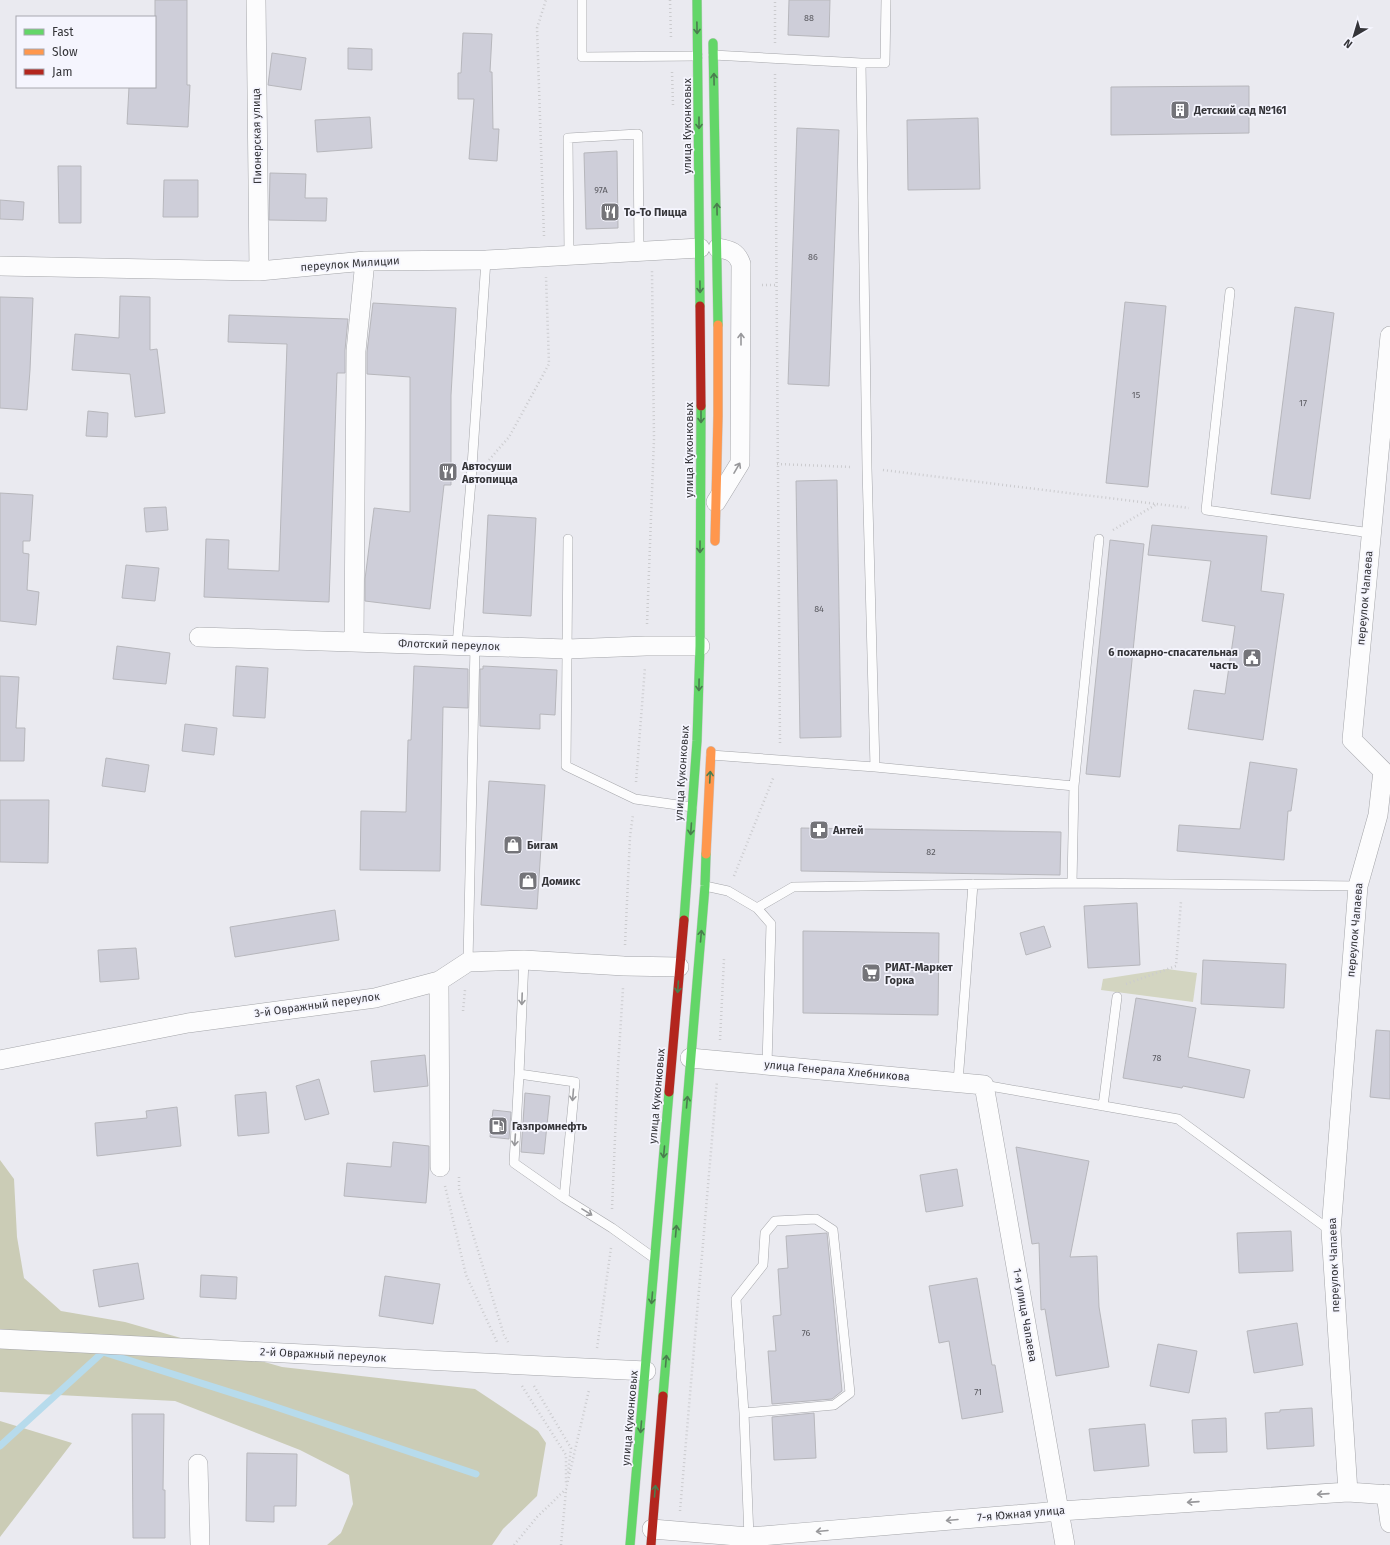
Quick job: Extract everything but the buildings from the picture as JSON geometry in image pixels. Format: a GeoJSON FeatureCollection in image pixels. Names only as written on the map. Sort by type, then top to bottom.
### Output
{"type":"FeatureCollection","features":[{"type":"Feature","properties":{"kind":"main road","name":"улица Куконковых"},"geometry":{"type":"LineString","coordinates":[[697,0],[698,56],[709,248]]}},
{"type":"Feature","properties":{"kind":"main road","name":"улица Куконковых"},"geometry":{"type":"LineString","coordinates":[[630,1545],[646,1371],[697,741],[700,646],[702,404],[709,248],[713,32]]}},
{"type":"Feature","properties":{"kind":"main road"},"geometry":{"type":"LineString","coordinates":[[715,548],[716,502]]}},
{"type":"Feature","properties":{"kind":"main road"},"geometry":{"type":"LineString","coordinates":[[651,1537],[705,886],[711,740]]}},
{"type":"Feature","properties":{"kind":"street","name":"Пионерская улица"},"geometry":{"type":"LineString","coordinates":[[256,0],[259,271]]}},
{"type":"Feature","properties":{"kind":"street","name":"переулок Милиции"},"geometry":{"type":"LineString","coordinates":[[0,266],[259,271],[365,261],[486,260],[709,248]]}},
{"type":"Feature","properties":{"kind":"street"},"geometry":{"type":"LineString","coordinates":[[709,248],[732,251],[739,256],[741,264],[740,463],[716,502]]}},
{"type":"Feature","properties":{"kind":"street"},"geometry":{"type":"LineString","coordinates":[[354,642],[356,351],[365,261]]}},
{"type":"Feature","properties":{"kind":"street","name":"переулок Чапаева"},"geometry":{"type":"LineString","coordinates":[[1348,1492],[1331,1232],[1358,886],[1378,815],[1386,771],[1352,740],[1371,533],[1388,376],[1390,336]]}},
{"type":"Feature","properties":{"kind":"street","name":"Флотский переулок"},"geometry":{"type":"LineString","coordinates":[[199,637],[567,649],[646,646],[700,646]]}},
{"type":"Feature","properties":{"kind":"street"},"geometry":{"type":"LineString","coordinates":[[468,962],[524,960],[624,966],[679,967]]}},
{"type":"Feature","properties":{"kind":"street","name":"3-й Овражный переулок"},"geometry":{"type":"LineString","coordinates":[[0,1060],[188,1023],[375,998],[439,981],[468,962]]}},
{"type":"Feature","properties":{"kind":"street"},"geometry":{"type":"LineString","coordinates":[[439,981],[440,1167]]}},
{"type":"Feature","properties":{"kind":"street","name":"улица Генерала Хлебникова"},"geometry":{"type":"LineString","coordinates":[[690,1058],[984,1085]]}},
{"type":"Feature","properties":{"kind":"street","name":"1-я улица Чапаева"},"geometry":{"type":"LineString","coordinates":[[984,1085],[1065,1545]]}},
{"type":"Feature","properties":{"kind":"street","name":"2-й Овражный переулок"},"geometry":{"type":"LineString","coordinates":[[0,1339],[510,1356],[594,1368],[646,1371]]}},
{"type":"Feature","properties":{"kind":"street"},"geometry":{"type":"LineString","coordinates":[[198,1464],[200,1545]]}},
{"type":"Feature","properties":{"kind":"street","name":"7-я Южная улица"},"geometry":{"type":"LineString","coordinates":[[651,1537],[750,1541],[1060,1511],[1348,1492],[1388,1495]]}},
{"type":"Feature","properties":{"kind":"street"},"geometry":{"type":"LineString","coordinates":[[1388,1495],[1390,1523]]}},
{"type":"Feature","properties":{"kind":"lane"},"geometry":{"type":"LineString","coordinates":[[582,0],[582,57],[698,56]]}},
{"type":"Feature","properties":{"kind":"lane"},"geometry":{"type":"LineString","coordinates":[[713,55],[885,63],[886,0]]}},
{"type":"Feature","properties":{"kind":"lane"},"geometry":{"type":"LineString","coordinates":[[860,63],[867,468],[875,767]]}},
{"type":"Feature","properties":{"kind":"lane"},"geometry":{"type":"LineString","coordinates":[[569,255],[568,138],[638,134],[645,251]]}},
{"type":"Feature","properties":{"kind":"lane"},"geometry":{"type":"LineString","coordinates":[[468,962],[466,645],[471,481],[486,260]]}},
{"type":"Feature","properties":{"kind":"lane"},"geometry":{"type":"LineString","coordinates":[[1230,292],[1206,510],[1371,533]]}},
{"type":"Feature","properties":{"kind":"lane"},"geometry":{"type":"LineString","coordinates":[[568,539],[566,766],[635,799],[692,807]]}},
{"type":"Feature","properties":{"kind":"lane"},"geometry":{"type":"LineString","coordinates":[[1072,883],[1074,786],[1099,539]]}},
{"type":"Feature","properties":{"kind":"lane"},"geometry":{"type":"LineString","coordinates":[[711,756],[875,767],[1074,786]]}},
{"type":"Feature","properties":{"kind":"lane"},"geometry":{"type":"LineString","coordinates":[[757,908],[794,887],[1072,883],[1358,886]]}},
{"type":"Feature","properties":{"kind":"lane"},"geometry":{"type":"LineString","coordinates":[[958,1082],[973,884]]}},
{"type":"Feature","properties":{"kind":"lane"},"geometry":{"type":"LineString","coordinates":[[705,886],[728,891],[757,908],[772,924],[768,1065]]}},
{"type":"Feature","properties":{"kind":"lane"},"geometry":{"type":"LineString","coordinates":[[524,960],[514,1162],[564,1198],[612,1228],[655,1259]]}},
{"type":"Feature","properties":{"kind":"lane"},"geometry":{"type":"LineString","coordinates":[[1103,1106],[1117,997]]}},
{"type":"Feature","properties":{"kind":"lane"},"geometry":{"type":"LineString","coordinates":[[519,1074],[574,1082],[564,1198]]}},
{"type":"Feature","properties":{"kind":"lane"},"geometry":{"type":"LineString","coordinates":[[984,1085],[1178,1119],[1331,1232]]}},
{"type":"Feature","properties":{"kind":"lane"},"geometry":{"type":"LineString","coordinates":[[744,1413],[834,1405],[850,1393],[833,1230],[816,1218],[775,1221],[764,1233],[763,1265],[736,1299],[744,1413],[750,1541]]}},
{"type":"Feature","properties":{"kind":"path"},"geometry":{"type":"LineString","coordinates":[[471,481],[509,437],[549,364],[537,28],[546,0]]}},
{"type":"Feature","properties":{"kind":"path"},"geometry":{"type":"LineString","coordinates":[[514,1545],[537,1517],[566,1489],[594,1368],[611,1255],[618,1067],[630,837],[635,799],[646,646],[654,439],[645,251]]}},
{"type":"Feature","properties":{"kind":"path"},"geometry":{"type":"LineString","coordinates":[[777,464],[867,468],[1206,510]]}},
{"type":"Feature","properties":{"kind":"path"},"geometry":{"type":"LineString","coordinates":[[1099,539],[1157,504]]}},
{"type":"Feature","properties":{"kind":"path"},"geometry":{"type":"LineString","coordinates":[[1117,997],[1125,984],[1176,966],[1182,884]]}},
{"type":"Feature","properties":{"kind":"path"},"geometry":{"type":"LineString","coordinates":[[462,1016],[468,962]]}},
{"type":"Feature","properties":{"kind":"path"},"geometry":{"type":"LineString","coordinates":[[440,1167],[466,1275],[566,1455],[566,1489]]}},
{"type":"Feature","properties":{"kind":"path"},"geometry":{"type":"LineString","coordinates":[[459,1173],[459,1188],[510,1356]]}},
{"type":"Feature","properties":{"kind":"path"},"geometry":{"type":"LineString","coordinates":[[532,1382],[571,1448],[561,1545]]}},
{"type":"Feature","properties":{"kind":"green space"},"geometry":{"type":"Polygon","coordinates":[[[1167,969],[1197,973],[1193,1002],[1101,990],[1103,979],[1167,969]]]}},
{"type":"Feature","properties":{"kind":"green space"},"geometry":{"type":"Polygon","coordinates":[[[0,1160],[14,1179],[17,1237],[24,1278],[61,1311],[125,1322],[282,1367],[475,1389],[538,1431],[546,1443],[537,1496],[503,1529],[492,1545],[327,1545],[341,1533],[353,1504],[349,1475],[300,1450],[175,1401],[0,1392],[0,1160]]]}},
{"type":"Feature","properties":{"kind":"green space"},"geometry":{"type":"Polygon","coordinates":[[[0,1421],[72,1443],[0,1537],[0,1421]]]}},
{"type":"Feature","properties":{"kind":"waterway"},"geometry":{"type":"LineString","coordinates":[[0,1446],[103,1352],[267,1404],[476,1474]]}},
{"type":"Feature","properties":{"kind":"traffic: fast"},"geometry":{"type":"LineString","coordinates":[[697,0],[700,306]]}},
{"type":"Feature","properties":{"kind":"traffic: fast"},"geometry":{"type":"LineString","coordinates":[[713,43],[718,325]]}},
{"type":"Feature","properties":{"kind":"traffic: fast"},"geometry":{"type":"LineString","coordinates":[[684,920],[697,741],[700,646],[701,406]]}},
{"type":"Feature","properties":{"kind":"traffic: fast"},"geometry":{"type":"LineString","coordinates":[[663,1396],[705,886],[706,854]]}},
{"type":"Feature","properties":{"kind":"traffic: fast"},"geometry":{"type":"LineString","coordinates":[[630,1545],[669,1092]]}},
{"type":"Feature","properties":{"kind":"traffic: slow"},"geometry":{"type":"LineString","coordinates":[[715,541],[718,416],[718,325]]}},
{"type":"Feature","properties":{"kind":"traffic: slow"},"geometry":{"type":"LineString","coordinates":[[706,854],[711,751]]}},
{"type":"Feature","properties":{"kind":"traffic: jam"},"geometry":{"type":"LineString","coordinates":[[700,306],[701,406]]}},
{"type":"Feature","properties":{"kind":"traffic: jam"},"geometry":{"type":"LineString","coordinates":[[669,1092],[684,920]]}},
{"type":"Feature","properties":{"kind":"traffic: jam"},"geometry":{"type":"LineString","coordinates":[[651,1545],[663,1396]]}},
{"type":"Feature","properties":{"kind":"place","name":"Детский сад №161"},"geometry":{"type":"Point","coordinates":[1180,110]}},
{"type":"Feature","properties":{"kind":"place","name":"То-То Пицца"},"geometry":{"type":"Point","coordinates":[610,212]}},
{"type":"Feature","properties":{"kind":"place","name":"Автосуши Автопицца"},"geometry":{"type":"Point","coordinates":[448,472]}},
{"type":"Feature","properties":{"kind":"place","name":"6 пожарно-спасательная часть"},"geometry":{"type":"Point","coordinates":[1252,658]}},
{"type":"Feature","properties":{"kind":"place","name":"Антей"},"geometry":{"type":"Point","coordinates":[819,830]}},
{"type":"Feature","properties":{"kind":"place","name":"Бигам"},"geometry":{"type":"Point","coordinates":[513,845]}},
{"type":"Feature","properties":{"kind":"place","name":"Домикс"},"geometry":{"type":"Point","coordinates":[528,881]}},
{"type":"Feature","properties":{"kind":"place","name":"РИАТ-Маркет Горка"},"geometry":{"type":"Point","coordinates":[871,973]}},
{"type":"Feature","properties":{"kind":"place","name":"Газпромнефть"},"geometry":{"type":"Point","coordinates":[498,1126]}}]}
